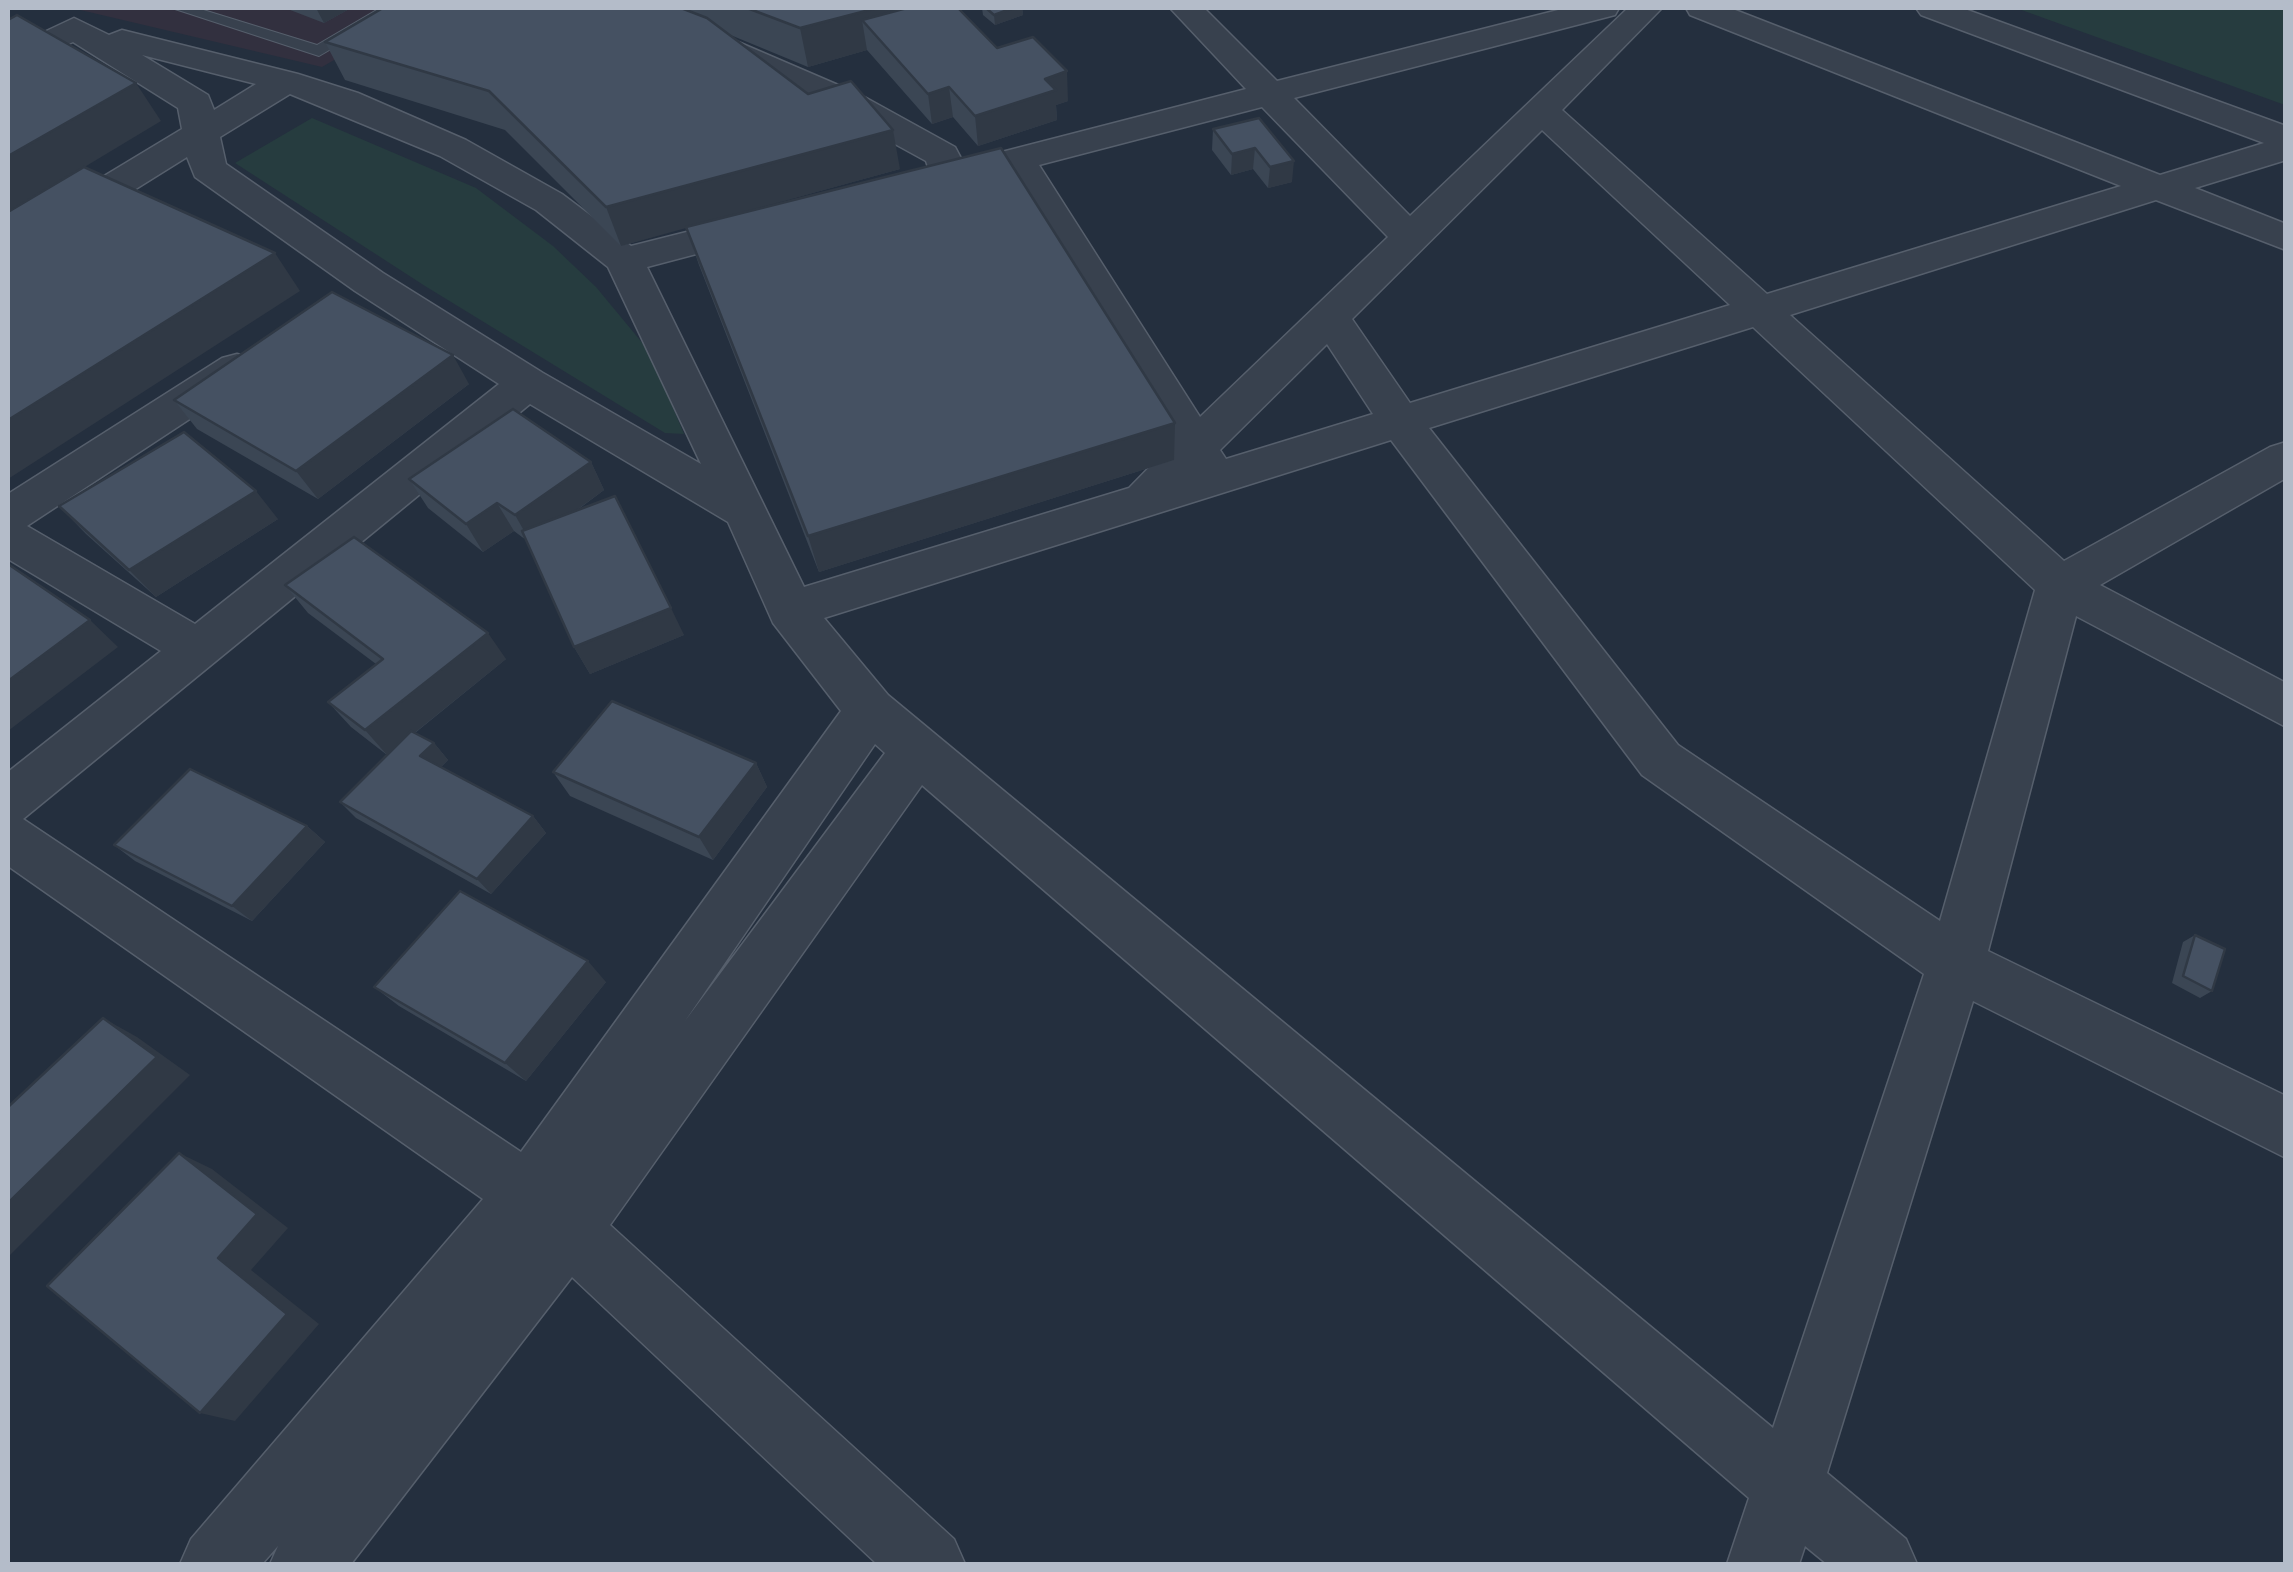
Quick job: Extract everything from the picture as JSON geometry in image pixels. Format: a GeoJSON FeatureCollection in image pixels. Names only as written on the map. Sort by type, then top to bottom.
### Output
{"type":"FeatureCollection","features":[{"type":"Feature","properties":{"kind":"street"},"geometry":{"type":"LineString","coordinates":[[632,8],[846,102],[942,155],[950,176]]}},
{"type":"Feature","properties":{"kind":"street"},"geometry":{"type":"LineString","coordinates":[[1186,8],[1411,239]]}},
{"type":"Feature","properties":{"kind":"street"},"geometry":{"type":"LineString","coordinates":[[913,186],[1603,8]]}},
{"type":"Feature","properties":{"kind":"street"},"geometry":{"type":"LineString","coordinates":[[1206,464],[1331,318],[1646,8]]}},
{"type":"Feature","properties":{"kind":"street"},"geometry":{"type":"LineString","coordinates":[[1702,8],[2286,238]]}},
{"type":"Feature","properties":{"kind":"street"},"geometry":{"type":"LineString","coordinates":[[1932,8],[2286,138]]}},
{"type":"Feature","properties":{"kind":"street"},"geometry":{"type":"LineString","coordinates":[[8,62],[54,18]]}},
{"type":"Feature","properties":{"kind":"street"},"geometry":{"type":"LineString","coordinates":[[54,18],[299,85],[453,148],[549,202],[624,260],[790,610],[870,710],[1882,1564]]}},
{"type":"Feature","properties":{"kind":"street"},"geometry":{"type":"LineString","coordinates":[[54,18],[195,102],[208,168],[353,292],[528,383],[746,511]]}},
{"type":"Feature","properties":{"kind":"street"},"geometry":{"type":"LineString","coordinates":[[8,251],[202,146],[299,85],[428,18]]}},
{"type":"Feature","properties":{"kind":"street"},"geometry":{"type":"LineString","coordinates":[[1541,110],[1757,312],[2060,585],[2286,707]]}},
{"type":"Feature","properties":{"kind":"street"},"geometry":{"type":"LineString","coordinates":[[790,610],[1140,502],[1206,464],[1400,422],[2286,148]]}},
{"type":"Feature","properties":{"kind":"street"},"geometry":{"type":"LineString","coordinates":[[1017,159],[1206,464]]}},
{"type":"Feature","properties":{"kind":"street"},"geometry":{"type":"LineString","coordinates":[[624,260],[784,219]]}},
{"type":"Feature","properties":{"kind":"street"},"geometry":{"type":"LineString","coordinates":[[1331,318],[1400,422],[1660,760],[1956,964],[2286,1128]]}},
{"type":"Feature","properties":{"kind":"street"},"geometry":{"type":"LineString","coordinates":[[8,516],[270,346]]}},
{"type":"Feature","properties":{"kind":"street"},"geometry":{"type":"LineString","coordinates":[[8,802],[528,383]]}},
{"type":"Feature","properties":{"kind":"street"},"geometry":{"type":"LineString","coordinates":[[1762,1564],[1956,964],[2060,585],[2286,458]]}},
{"type":"Feature","properties":{"kind":"street"},"geometry":{"type":"LineString","coordinates":[[8,537],[198,649]]}},
{"type":"Feature","properties":{"kind":"street"},"geometry":{"type":"LineString","coordinates":[[306,1564],[549,1212],[870,710]]}},
{"type":"Feature","properties":{"kind":"street"},"geometry":{"type":"LineString","coordinates":[[216,1564],[549,1212],[917,750]]}},
{"type":"Feature","properties":{"kind":"street"},"geometry":{"type":"LineString","coordinates":[[8,837],[549,1212],[929,1564]]}},
{"type":"Feature","properties":{"kind":"lane"},"geometry":{"type":"LineString","coordinates":[[182,8],[318,52],[392,8]]}},
{"type":"Feature","properties":{"kind":"shaded area"},"geometry":{"type":"Polygon","coordinates":[[[72,8],[424,8],[322,67],[72,8]]]}},
{"type":"Feature","properties":{"kind":"green space"},"geometry":{"type":"Polygon","coordinates":[[[2016,8],[2285,8],[2285,105],[2016,8]]]}},
{"type":"Feature","properties":{"kind":"green space"},"geometry":{"type":"Polygon","coordinates":[[[312,118],[476,188],[553,246],[596,287],[649,351],[684,434],[665,433],[425,286],[235,163],[312,118]]]}},
{"type":"Feature","properties":{"kind":"building"},"geometry":{"type":"Polygon","coordinates":[[[383,8],[681,8],[707,18],[808,94],[851,81],[893,130],[606,207],[489,91],[325,42],[383,8]]]}},
{"type":"Feature","properties":{"kind":"building"},"geometry":{"type":"Polygon","coordinates":[[[747,8],[877,8],[800,28],[747,8]]]}},
{"type":"Feature","properties":{"kind":"building"},"geometry":{"type":"Polygon","coordinates":[[[907,8],[958,8],[997,48],[1033,37],[1067,71],[1045,79],[1056,90],[975,116],[949,87],[928,94],[862,20],[907,8]]]}},
{"type":"Feature","properties":{"kind":"building"},"geometry":{"type":"Polygon","coordinates":[[[986,8],[1013,8],[994,15],[986,8]]]}},
{"type":"Feature","properties":{"kind":"building"},"geometry":{"type":"Polygon","coordinates":[[[17,15],[136,83],[8,156],[8,20],[17,15]]]}},
{"type":"Feature","properties":{"kind":"building"},"geometry":{"type":"Polygon","coordinates":[[[1259,118],[1294,161],[1270,167],[1255,148],[1232,154],[1213,129],[1259,118]]]}},
{"type":"Feature","properties":{"kind":"building"},"geometry":{"type":"Polygon","coordinates":[[[1001,148],[1175,423],[808,536],[686,227],[1001,148]]]}},
{"type":"Feature","properties":{"kind":"building"},"geometry":{"type":"Polygon","coordinates":[[[84,167],[275,253],[8,420],[8,212],[84,167]]]}},
{"type":"Feature","properties":{"kind":"building"},"geometry":{"type":"Polygon","coordinates":[[[332,292],[453,355],[296,471],[174,400],[332,292]]]}},
{"type":"Feature","properties":{"kind":"building"},"geometry":{"type":"Polygon","coordinates":[[[513,409],[591,462],[515,515],[497,503],[466,524],[409,479],[513,409]]]}},
{"type":"Feature","properties":{"kind":"building"},"geometry":{"type":"Polygon","coordinates":[[[184,432],[256,491],[129,570],[59,506],[184,432]]]}},
{"type":"Feature","properties":{"kind":"building"},"geometry":{"type":"Polygon","coordinates":[[[615,496],[671,608],[574,647],[522,531],[615,496]]]}},
{"type":"Feature","properties":{"kind":"building"},"geometry":{"type":"Polygon","coordinates":[[[354,537],[488,633],[365,730],[328,702],[383,659],[285,585],[354,537]]]}},
{"type":"Feature","properties":{"kind":"building"},"geometry":{"type":"Polygon","coordinates":[[[8,564],[90,620],[8,681],[8,564]]]}},
{"type":"Feature","properties":{"kind":"building"},"geometry":{"type":"Polygon","coordinates":[[[612,701],[756,763],[699,837],[553,772],[612,701]]]}},
{"type":"Feature","properties":{"kind":"building"},"geometry":{"type":"Polygon","coordinates":[[[411,731],[434,743],[420,756],[533,816],[477,879],[340,802],[411,731]]]}},
{"type":"Feature","properties":{"kind":"building"},"geometry":{"type":"Polygon","coordinates":[[[190,769],[307,826],[232,906],[114,845],[190,769]]]}},
{"type":"Feature","properties":{"kind":"building"},"geometry":{"type":"Polygon","coordinates":[[[460,891],[588,961],[505,1063],[374,987],[460,891]]]}},
{"type":"Feature","properties":{"kind":"building"},"geometry":{"type":"Polygon","coordinates":[[[2195,935],[2225,949],[2212,991],[2183,976],[2195,935]]]}},
{"type":"Feature","properties":{"kind":"building"},"geometry":{"type":"Polygon","coordinates":[[[103,1018],[157,1057],[8,1203],[8,1107],[103,1018]]]}},
{"type":"Feature","properties":{"kind":"building"},"geometry":{"type":"Polygon","coordinates":[[[179,1153],[257,1214],[218,1258],[287,1314],[200,1413],[47,1286],[179,1153]]]}}]}
